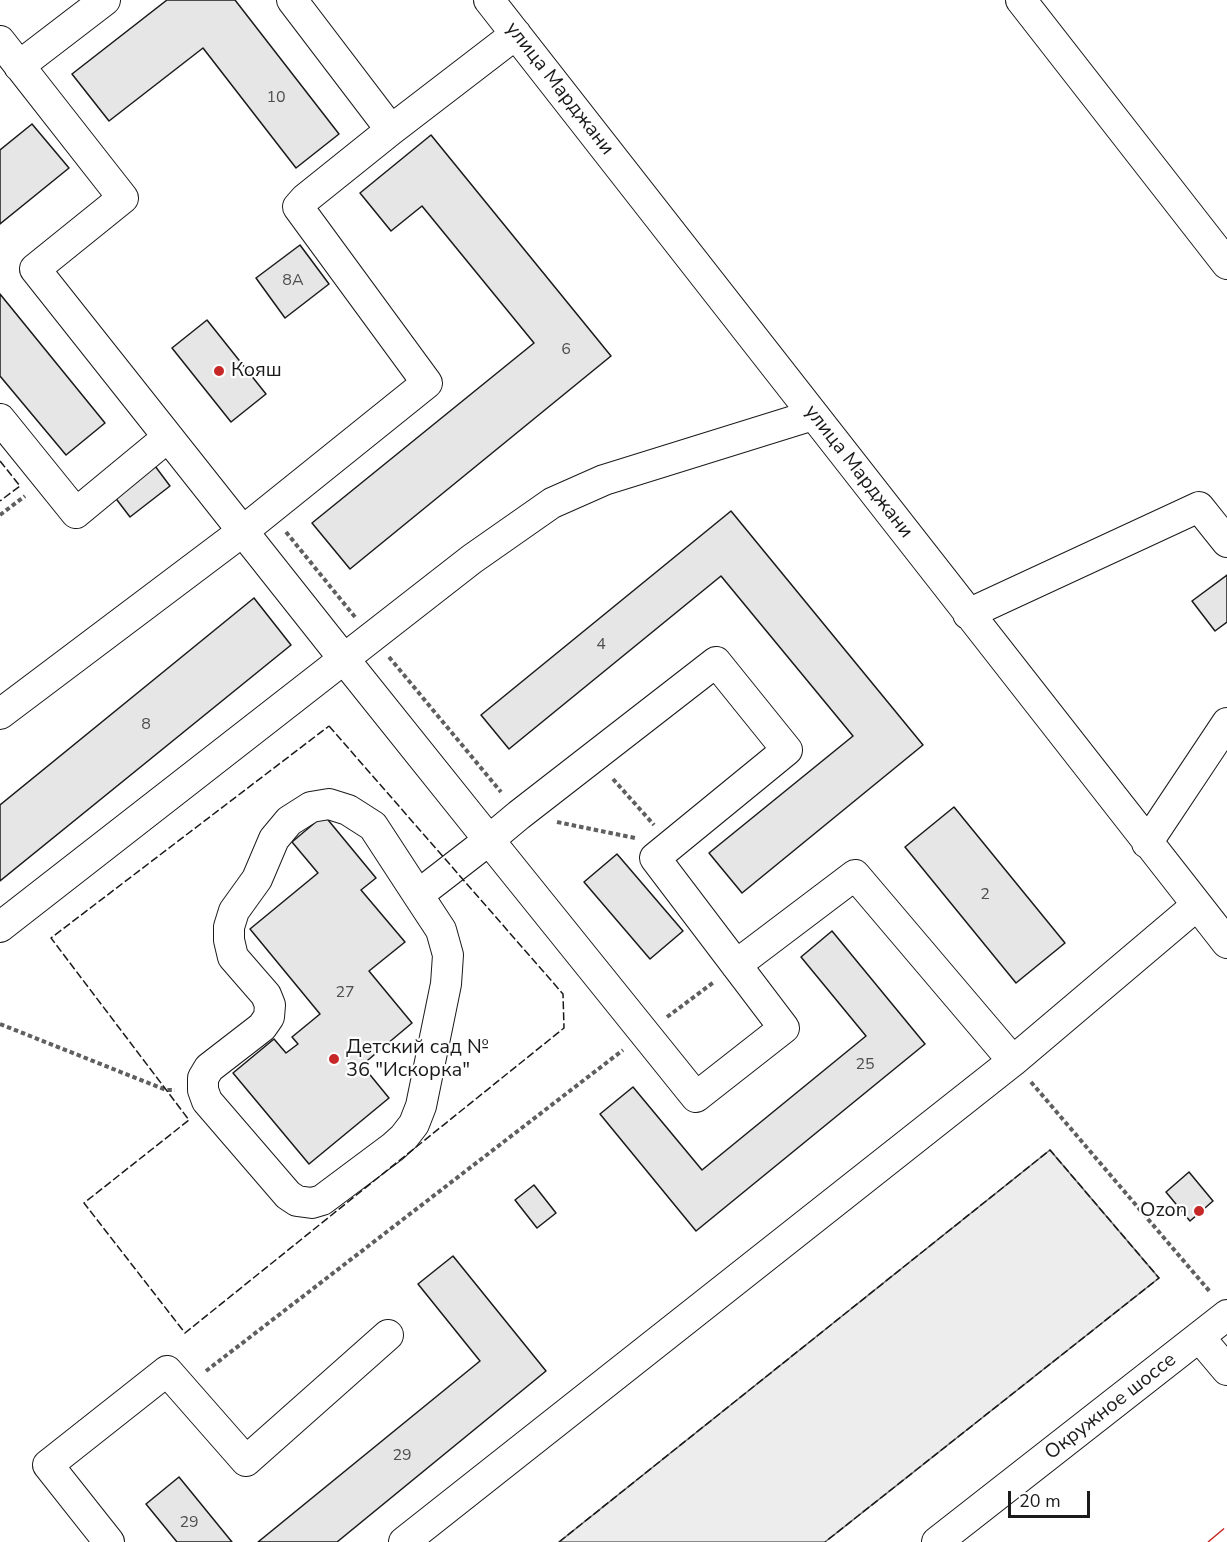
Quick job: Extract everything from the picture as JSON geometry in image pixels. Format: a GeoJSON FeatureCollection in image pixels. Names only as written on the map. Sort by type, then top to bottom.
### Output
{"type":"FeatureCollection","features":[{"type":"Feature","properties":{"kind":"street"},"geometry":{"type":"LineString","coordinates":[[19,66],[105,0]]}},
{"type":"Feature","properties":{"kind":"street"},"geometry":{"type":"LineString","coordinates":[[292,0],[391,130]]}},
{"type":"Feature","properties":{"kind":"street","name":"улица Марджани"},"geometry":{"type":"LineString","coordinates":[[489,0],[1227,943]]}},
{"type":"Feature","properties":{"kind":"street"},"geometry":{"type":"LineString","coordinates":[[1021,0],[1227,264]]}},
{"type":"Feature","properties":{"kind":"street"},"geometry":{"type":"LineString","coordinates":[[0,714],[243,531],[427,383],[298,207],[391,130],[516,34]]}},
{"type":"Feature","properties":{"kind":"street"},"geometry":{"type":"LineString","coordinates":[[0,41],[123,198],[35,269],[489,840],[696,1097],[784,1028],[655,858],[787,750],[716,662],[519,815],[489,840],[418,895]]}},
{"type":"Feature","properties":{"kind":"street"},"geometry":{"type":"LineString","coordinates":[[0,927],[472,559],[552,503],[604,480],[813,415]]}},
{"type":"Feature","properties":{"kind":"street"},"geometry":{"type":"LineString","coordinates":[[0,419],[76,513],[168,437]]}},
{"type":"Feature","properties":{"kind":"street"},"geometry":{"type":"LineString","coordinates":[[968,614],[1199,507],[1227,542]]}},
{"type":"Feature","properties":{"kind":"street"},"geometry":{"type":"LineString","coordinates":[[1147,843],[1227,723]]}},
{"type":"Feature","properties":{"kind":"street"},"geometry":{"type":"LineString","coordinates":[[329,804],[348,810],[373,826],[418,895],[441,930],[448,955],[446,984],[421,1106],[414,1124],[405,1137],[322,1200],[312,1203],[297,1201],[288,1195],[207,1101],[203,1090],[203,1078],[209,1068],[262,1027],[269,1017],[270,1005],[266,995],[233,957],[228,927],[234,910],[257,879],[274,838],[289,821],[311,807],[329,804]]}},
{"type":"Feature","properties":{"kind":"street"},"geometry":{"type":"LineString","coordinates":[[736,965],[855,875],[1013,1061]]}},
{"type":"Feature","properties":{"kind":"street"},"geometry":{"type":"LineString","coordinates":[[404,1542],[1013,1061],[1196,906]]}},
{"type":"Feature","properties":{"kind":"street","name":"Окружное шоссе"},"geometry":{"type":"LineString","coordinates":[[937,1542],[1200,1338],[1219,1305]]}},
{"type":"Feature","properties":{"kind":"street"},"geometry":{"type":"LineString","coordinates":[[110,1542],[48,1465],[167,1371],[246,1461],[388,1335]]}},
{"type":"Feature","properties":{"kind":"street"},"geometry":{"type":"LineString","coordinates":[[1200,1338],[1227,1370]]}},
{"type":"Feature","properties":{"kind":"path"},"geometry":{"type":"LineString","coordinates":[[268,511],[519,815],[672,845]]}},
{"type":"Feature","properties":{"kind":"path"},"geometry":{"type":"LineString","coordinates":[[594,757],[672,845]]}},
{"type":"Feature","properties":{"kind":"path"},"geometry":{"type":"LineString","coordinates":[[183,1389],[644,1033],[736,965]]}},
{"type":"Feature","properties":{"kind":"path"},"geometry":{"type":"LineString","coordinates":[[0,1024],[166,1090],[203,1090]]}},
{"type":"Feature","properties":{"kind":"path"},"geometry":{"type":"LineString","coordinates":[[1013,1061],[1219,1305]]}},
{"type":"Feature","properties":{"kind":"shaded area"},"geometry":{"type":"Polygon","coordinates":[[[1050,1150],[1159,1278],[825,1542],[559,1542],[1050,1150]]]}},
{"type":"Feature","properties":{"kind":"building"},"geometry":{"type":"Polygon","coordinates":[[[167,0],[235,0],[339,134],[296,168],[203,48],[109,121],[72,74],[167,0]]]}},
{"type":"Feature","properties":{"kind":"building"},"geometry":{"type":"Polygon","coordinates":[[[32,124],[69,168],[0,224],[0,150],[32,124]]]}},
{"type":"Feature","properties":{"kind":"building"},"geometry":{"type":"Polygon","coordinates":[[[431,135],[611,356],[350,569],[312,523],[534,343],[422,206],[391,231],[360,193],[431,135]]]}},
{"type":"Feature","properties":{"kind":"building"},"geometry":{"type":"Polygon","coordinates":[[[300,245],[329,284],[285,318],[256,278],[300,245]]]}},
{"type":"Feature","properties":{"kind":"building"},"geometry":{"type":"Polygon","coordinates":[[[0,294],[105,423],[66,455],[0,376],[0,294]]]}},
{"type":"Feature","properties":{"kind":"building","name":"Кояш"},"geometry":{"type":"Polygon","coordinates":[[[207,320],[266,394],[231,422],[172,348],[207,320]]]}},
{"type":"Feature","properties":{"kind":"building"},"geometry":{"type":"Polygon","coordinates":[[[155,466],[170,486],[130,517],[114,496],[155,466]]]}},
{"type":"Feature","properties":{"kind":"building"},"geometry":{"type":"Polygon","coordinates":[[[731,511],[923,745],[742,893],[709,853],[853,736],[721,576],[509,749],[481,715],[731,511]]]}},
{"type":"Feature","properties":{"kind":"building"},"geometry":{"type":"Polygon","coordinates":[[[1227,575],[1227,622],[1215,631],[1192,601],[1227,575]]]}},
{"type":"Feature","properties":{"kind":"building"},"geometry":{"type":"Polygon","coordinates":[[[254,598],[291,645],[0,881],[0,805],[254,598]]]}},
{"type":"Feature","properties":{"kind":"building"},"geometry":{"type":"Polygon","coordinates":[[[954,807],[1065,943],[1016,983],[905,847],[954,807]]]}},
{"type":"Feature","properties":{"kind":"building"},"geometry":{"type":"Polygon","coordinates":[[[324,815],[376,878],[361,890],[405,942],[369,971],[412,1023],[362,1065],[389,1098],[309,1164],[233,1073],[274,1039],[286,1053],[298,1044],[292,1037],[320,1014],[250,929],[318,873],[292,842],[324,815]]]}},
{"type":"Feature","properties":{"kind":"building"},"geometry":{"type":"Polygon","coordinates":[[[617,854],[683,931],[650,959],[584,882],[617,854]]]}},
{"type":"Feature","properties":{"kind":"building"},"geometry":{"type":"Polygon","coordinates":[[[832,931],[925,1044],[696,1231],[600,1114],[633,1087],[702,1170],[866,1036],[801,957],[832,931]]]}},
{"type":"Feature","properties":{"kind":"building"},"geometry":{"type":"Polygon","coordinates":[[[1189,1172],[1213,1201],[1190,1221],[1166,1192],[1189,1172]]]}},
{"type":"Feature","properties":{"kind":"building"},"geometry":{"type":"Polygon","coordinates":[[[534,1185],[556,1213],[537,1228],[515,1200],[534,1185]]]}},
{"type":"Feature","properties":{"kind":"building"},"geometry":{"type":"Polygon","coordinates":[[[453,1256],[546,1371],[337,1542],[258,1542],[480,1361],[418,1284],[453,1256]]]}},
{"type":"Feature","properties":{"kind":"building"},"geometry":{"type":"Polygon","coordinates":[[[179,1477],[232,1542],[177,1542],[146,1504],[179,1477]]]}},
{"type":"Feature","properties":{"kind":"fence"},"geometry":{"type":"LineString","coordinates":[[0,461],[20,486],[0,501]]}},
{"type":"Feature","properties":{"kind":"fence"},"geometry":{"type":"LineString","coordinates":[[329,726],[563,994],[564,1028],[185,1333],[84,1203],[189,1120],[51,938],[329,726]]}},
{"type":"Feature","properties":{"kind":"fence"},"geometry":{"type":"LineString","coordinates":[[559,1542],[1050,1150],[1159,1278],[825,1542]]}},
{"type":"Feature","properties":{"kind":"power"},"geometry":{"type":"LineString","coordinates":[[1208,1542],[1227,1526]]}},
{"type":"Feature","properties":{"kind":"place","name":"Кояш"},"geometry":{"type":"Point","coordinates":[219,371]}},
{"type":"Feature","properties":{"kind":"place","name":"Детский сад № 36 \"Искорка\""},"geometry":{"type":"Point","coordinates":[334,1059]}},
{"type":"Feature","properties":{"kind":"place","name":"Ozon"},"geometry":{"type":"Point","coordinates":[1199,1211]}}]}
